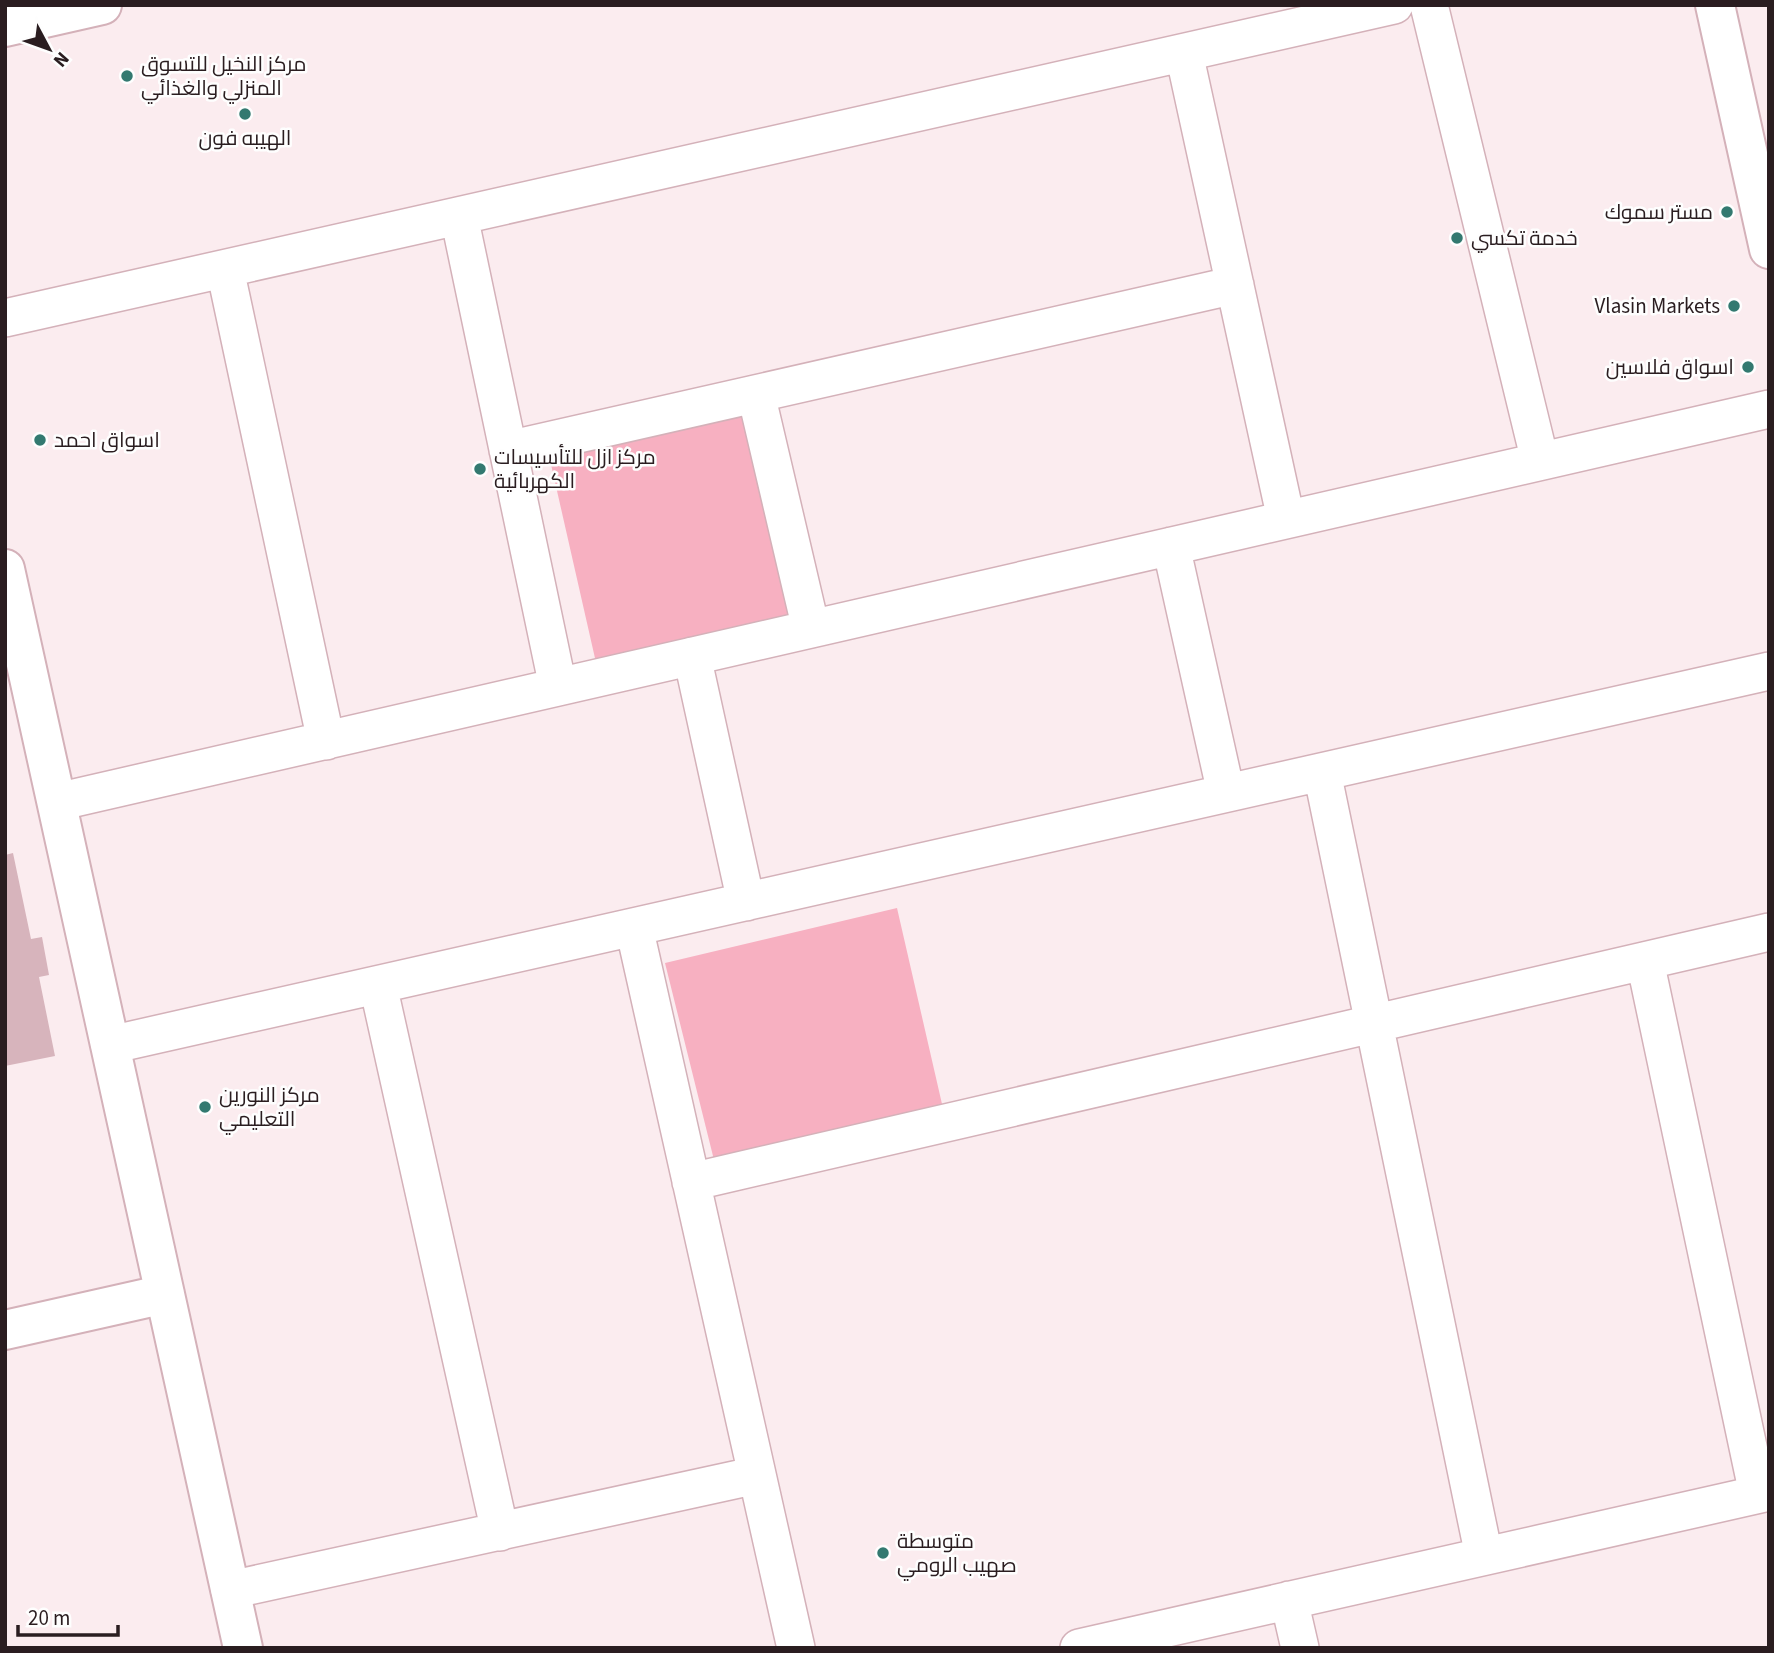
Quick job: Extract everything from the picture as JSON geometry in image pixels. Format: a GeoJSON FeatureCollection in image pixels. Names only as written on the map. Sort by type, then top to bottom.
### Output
{"type":"FeatureCollection","features":[{"type":"Feature","properties":{"kind":"street"},"geometry":{"type":"LineString","coordinates":[[5,27],[102,5]]}},
{"type":"Feature","properties":{"kind":"street"},"geometry":{"type":"LineString","coordinates":[[5,318],[1394,5]]}},
{"type":"Feature","properties":{"kind":"street"},"geometry":{"type":"LineString","coordinates":[[1429,5],[1540,461]]}},
{"type":"Feature","properties":{"kind":"street"},"geometry":{"type":"LineString","coordinates":[[1715,5],[1769,249]]}},
{"type":"Feature","properties":{"kind":"street"},"geometry":{"type":"LineString","coordinates":[[1184,53],[1286,519]]}},
{"type":"Feature","properties":{"kind":"street"},"geometry":{"type":"LineString","coordinates":[[459,216],[558,687]]}},
{"type":"Feature","properties":{"kind":"street"},"geometry":{"type":"LineString","coordinates":[[225,269],[326,741]]}},
{"type":"Feature","properties":{"kind":"street"},"geometry":{"type":"LineString","coordinates":[[508,450],[1235,285]]}},
{"type":"Feature","properties":{"kind":"street"},"geometry":{"type":"LineString","coordinates":[[755,394],[811,629]]}},
{"type":"Feature","properties":{"kind":"street"},"geometry":{"type":"LineString","coordinates":[[57,802],[1769,409]]}},
{"type":"Feature","properties":{"kind":"street"},"geometry":{"type":"LineString","coordinates":[[1171,546],[1226,793]]}},
{"type":"Feature","properties":{"kind":"street"},"geometry":{"type":"LineString","coordinates":[[5,569],[243,1648]]}},
{"type":"Feature","properties":{"kind":"street"},"geometry":{"type":"LineString","coordinates":[[692,656],[746,902]]}},
{"type":"Feature","properties":{"kind":"street"},"geometry":{"type":"LineString","coordinates":[[110,1045],[1769,671]]}},
{"type":"Feature","properties":{"kind":"street"},"geometry":{"type":"LineString","coordinates":[[1322,772],[1484,1556]]}},
{"type":"Feature","properties":{"kind":"street"},"geometry":{"type":"LineString","coordinates":[[634,927],[796,1648]]}},
{"type":"Feature","properties":{"kind":"street"},"geometry":{"type":"LineString","coordinates":[[691,1182],[1769,932]]}},
{"type":"Feature","properties":{"kind":"street"},"geometry":{"type":"LineString","coordinates":[[1079,1648],[1763,1493],[1644,961]]}},
{"type":"Feature","properties":{"kind":"street"},"geometry":{"type":"LineString","coordinates":[[378,985],[500,1532]]}},
{"type":"Feature","properties":{"kind":"street"},"geometry":{"type":"LineString","coordinates":[[5,1330],[165,1294]]}},
{"type":"Feature","properties":{"kind":"street"},"geometry":{"type":"LineString","coordinates":[[230,1590],[757,1475]]}},
{"type":"Feature","properties":{"kind":"street"},"geometry":{"type":"LineString","coordinates":[[1289,1600],[1300,1648]]}},
{"type":"Feature","properties":{"kind":"shaded area"},"geometry":{"type":"Polygon","coordinates":[[[743,415],[790,622],[597,667],[550,460],[743,415]]]}},
{"type":"Feature","properties":{"kind":"shaded area"},"geometry":{"type":"Polygon","coordinates":[[[897,908],[942,1104],[714,1160],[665,963],[897,908]]]}},
{"type":"Feature","properties":{"kind":"building"},"geometry":{"type":"Polygon","coordinates":[[[13,853],[31,939],[42,937],[49,975],[39,977],[55,1056],[5,1066],[5,855],[13,853]]]}},
{"type":"Feature","properties":{"kind":"place","name":"مركز النخيل للتسوق المنزلي والغذائي"},"geometry":{"type":"Point","coordinates":[127,76]}},
{"type":"Feature","properties":{"kind":"place","name":"الهيبه فون"},"geometry":{"type":"Point","coordinates":[245,114]}},
{"type":"Feature","properties":{"kind":"place","name":"مستر سموك"},"geometry":{"type":"Point","coordinates":[1727,212]}},
{"type":"Feature","properties":{"kind":"place","name":"خدمة تكسي"},"geometry":{"type":"Point","coordinates":[1457,238]}},
{"type":"Feature","properties":{"kind":"place","name":"Vlasin Markets"},"geometry":{"type":"Point","coordinates":[1734,306]}},
{"type":"Feature","properties":{"kind":"place","name":"اسواق فلاسين"},"geometry":{"type":"Point","coordinates":[1748,367]}},
{"type":"Feature","properties":{"kind":"place","name":"اسواق احمد"},"geometry":{"type":"Point","coordinates":[40,440]}},
{"type":"Feature","properties":{"kind":"place","name":"مركز ازل للتأسيسات الكهربائية"},"geometry":{"type":"Point","coordinates":[480,469]}},
{"type":"Feature","properties":{"kind":"place","name":"مركز النورين التعليمي"},"geometry":{"type":"Point","coordinates":[205,1107]}},
{"type":"Feature","properties":{"kind":"place","name":"متوسطة صهيب الرومي"},"geometry":{"type":"Point","coordinates":[883,1553]}}]}
